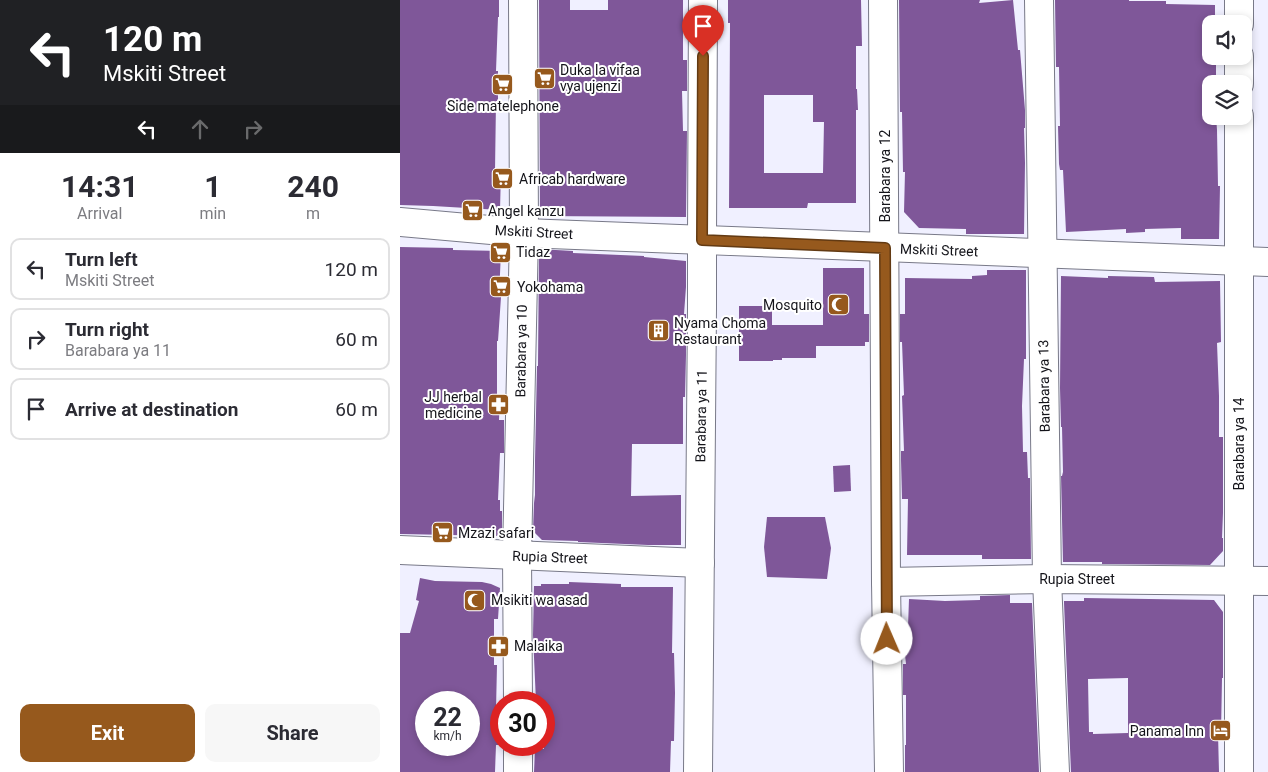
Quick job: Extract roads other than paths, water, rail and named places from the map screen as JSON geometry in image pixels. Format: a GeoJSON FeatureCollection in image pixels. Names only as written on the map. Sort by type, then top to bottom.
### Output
{"type":"FeatureCollection","features":[{"type":"Feature","properties":{"kind":"street","name":"Barabara ya 10"},"geometry":{"type":"LineString","coordinates":[[518,691],[518,556],[524,233],[523,0]]}},
{"type":"Feature","properties":{"kind":"street","name":"Barabara ya 11"},"geometry":{"type":"LineString","coordinates":[[698,772],[703,0]]}},
{"type":"Feature","properties":{"kind":"street","name":"Barabara ya 12"},"geometry":{"type":"LineString","coordinates":[[883,0],[886,582],[889,772]]}},
{"type":"Feature","properties":{"kind":"street","name":"Barabara ya 13"},"geometry":{"type":"LineString","coordinates":[[1039,0],[1047,578],[1055,772]]}},
{"type":"Feature","properties":{"kind":"street"},"geometry":{"type":"LineString","coordinates":[[1239,0],[1239,15]]}},
{"type":"Feature","properties":{"kind":"street","name":"Barabara ya 14"},"geometry":{"type":"LineString","coordinates":[[1239,125],[1239,772]]}},
{"type":"Feature","properties":{"kind":"street","name":"Mskiti Street"},"geometry":{"type":"LineString","coordinates":[[400,222],[524,233],[1268,262]]}},
{"type":"Feature","properties":{"kind":"street","name":"Rupia Street"},"geometry":{"type":"LineString","coordinates":[[400,550],[700,563]]}},
{"type":"Feature","properties":{"kind":"street","name":"Rupia Street"},"geometry":{"type":"LineString","coordinates":[[886,582],[1047,578],[1268,582]]}},
{"type":"Feature","properties":{"kind":"street"},"geometry":{"type":"LineString","coordinates":[[518,756],[518,772]]}},
{"type":"Feature","properties":{"kind":"place","name":"Duka la vifaa vya ujenzi"},"geometry":{"type":"Point","coordinates":[544,78]}},
{"type":"Feature","properties":{"kind":"place","name":"Side matelephone"},"geometry":{"type":"Point","coordinates":[503,84]}},
{"type":"Feature","properties":{"kind":"place","name":"Africab hardware"},"geometry":{"type":"Point","coordinates":[503,179]}},
{"type":"Feature","properties":{"kind":"place","name":"Angel kanzu"},"geometry":{"type":"Point","coordinates":[472,211]}},
{"type":"Feature","properties":{"kind":"place","name":"Tidaz"},"geometry":{"type":"Point","coordinates":[500,252]}},
{"type":"Feature","properties":{"kind":"place","name":"Yokohama"},"geometry":{"type":"Point","coordinates":[501,287]}},
{"type":"Feature","properties":{"kind":"place","name":"Mosquito"},"geometry":{"type":"Point","coordinates":[838,305]}},
{"type":"Feature","properties":{"kind":"place","name":"Nyama Choma Restaurant"},"geometry":{"type":"Point","coordinates":[658,331]}},
{"type":"Feature","properties":{"kind":"place","name":"JJ herbal medicine"},"geometry":{"type":"Point","coordinates":[498,405]}},
{"type":"Feature","properties":{"kind":"place","name":"Mzazi safari"},"geometry":{"type":"Point","coordinates":[442,533]}},
{"type":"Feature","properties":{"kind":"place","name":"Msikiti wa asad"},"geometry":{"type":"Point","coordinates":[475,600]}},
{"type":"Feature","properties":{"kind":"place","name":"Malaika"},"geometry":{"type":"Point","coordinates":[498,646]}},
{"type":"Feature","properties":{"kind":"place","name":"Panama Inn"},"geometry":{"type":"Point","coordinates":[1220,731]}}]}
